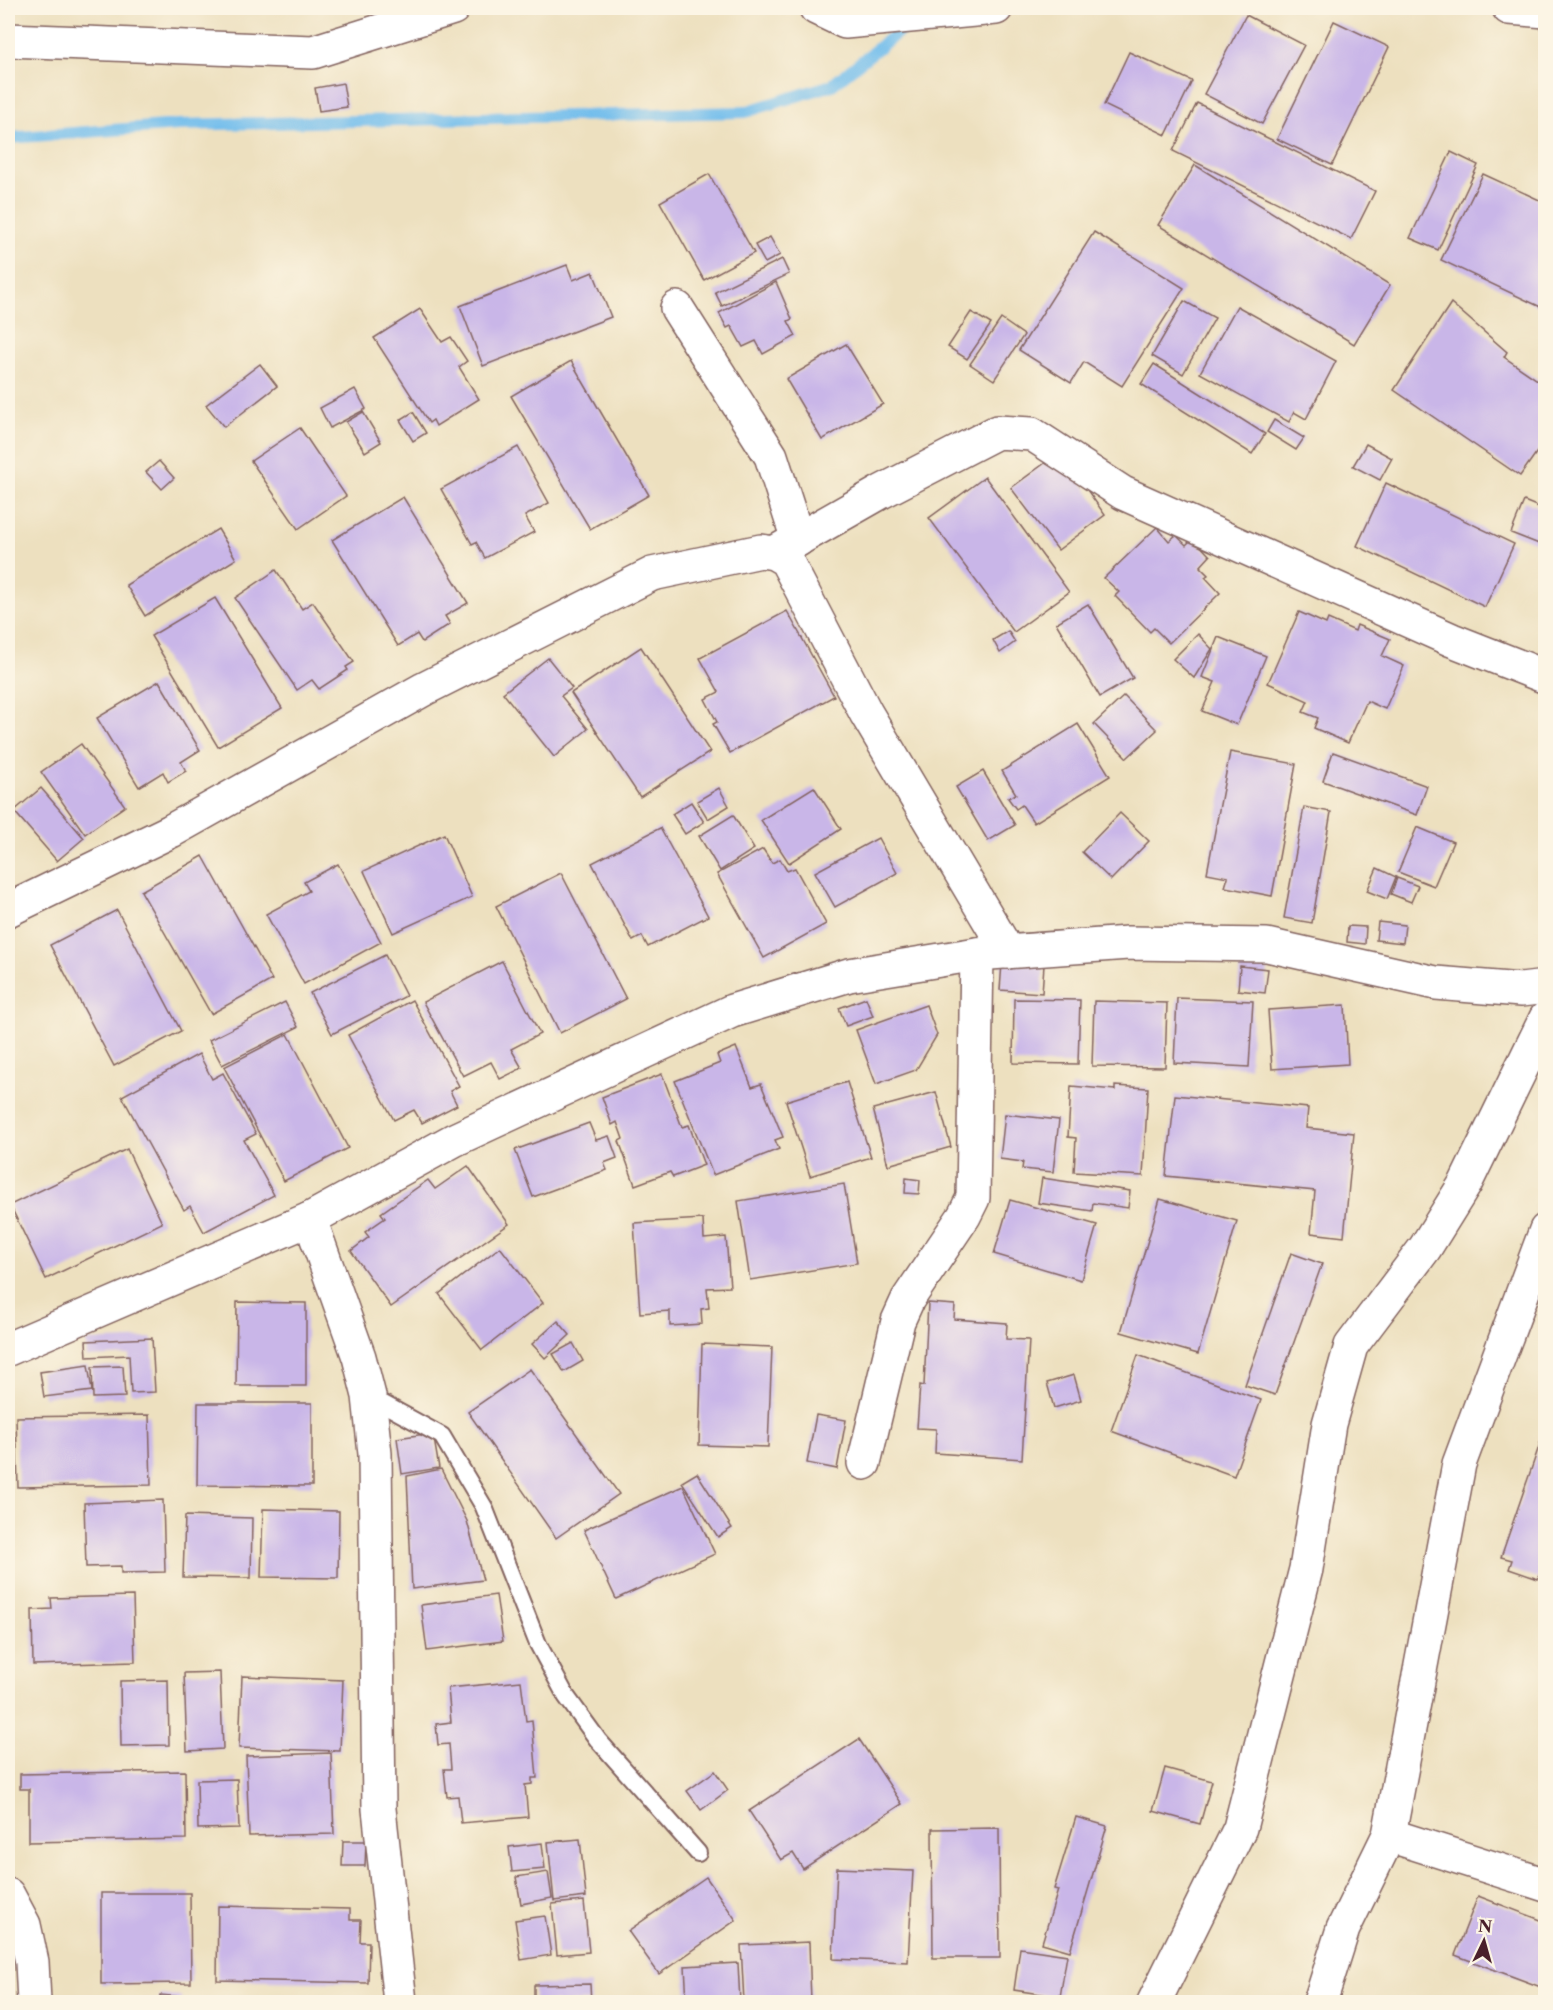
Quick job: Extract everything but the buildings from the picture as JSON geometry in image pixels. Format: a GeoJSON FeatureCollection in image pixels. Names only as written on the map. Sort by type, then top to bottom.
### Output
{"type":"FeatureCollection","features":[{"type":"Feature","properties":{"kind":"street"},"geometry":{"type":"LineString","coordinates":[[8,40],[313,52],[453,8]]}},
{"type":"Feature","properties":{"kind":"street"},"geometry":{"type":"LineString","coordinates":[[816,8],[845,22],[996,8]]}},
{"type":"Feature","properties":{"kind":"street"},"geometry":{"type":"LineString","coordinates":[[1509,8],[1545,11]]}},
{"type":"Feature","properties":{"kind":"street"},"geometry":{"type":"LineString","coordinates":[[677,308],[771,456],[786,546],[786,560],[992,953],[973,1198],[964,1216],[908,1299],[898,1321],[864,1462]]}},
{"type":"Feature","properties":{"kind":"street"},"geometry":{"type":"LineString","coordinates":[[8,910],[171,831],[424,689],[652,574],[724,557],[786,546],[880,492],[997,432],[1032,434],[1123,493],[1452,640],[1545,677]]}},
{"type":"Feature","properties":{"kind":"street"},"geometry":{"type":"LineString","coordinates":[[8,1349],[310,1219],[454,1140],[732,1011],[849,975],[992,953],[1128,943],[1267,945],[1436,983],[1521,990],[1545,987]]}},
{"type":"Feature","properties":{"kind":"street"},"geometry":{"type":"LineString","coordinates":[[1154,2002],[1240,1828],[1306,1569],[1329,1424],[1351,1346],[1425,1248],[1466,1184],[1545,1018]]}},
{"type":"Feature","properties":{"kind":"street"},"geometry":{"type":"LineString","coordinates":[[310,1219],[359,1357],[369,1396],[375,1454],[380,1809],[400,2002]]}},
{"type":"Feature","properties":{"kind":"street"},"geometry":{"type":"LineString","coordinates":[[1320,2002],[1343,1929],[1389,1835],[1459,1464],[1545,1230]]}},
{"type":"Feature","properties":{"kind":"street"},"geometry":{"type":"LineString","coordinates":[[1389,1835],[1545,1885]]}},
{"type":"Feature","properties":{"kind":"street"},"geometry":{"type":"LineString","coordinates":[[8,1895],[24,1925],[32,1962],[34,2002]]}},
{"type":"Feature","properties":{"kind":"lane"},"geometry":{"type":"LineString","coordinates":[[369,1396],[442,1436],[484,1507],[538,1644],[566,1696],[598,1740],[698,1852]]}},
{"type":"Feature","properties":{"kind":"waterway"},"geometry":{"type":"LineString","coordinates":[[8,138],[178,125],[745,112],[832,85],[908,24]]}}]}
